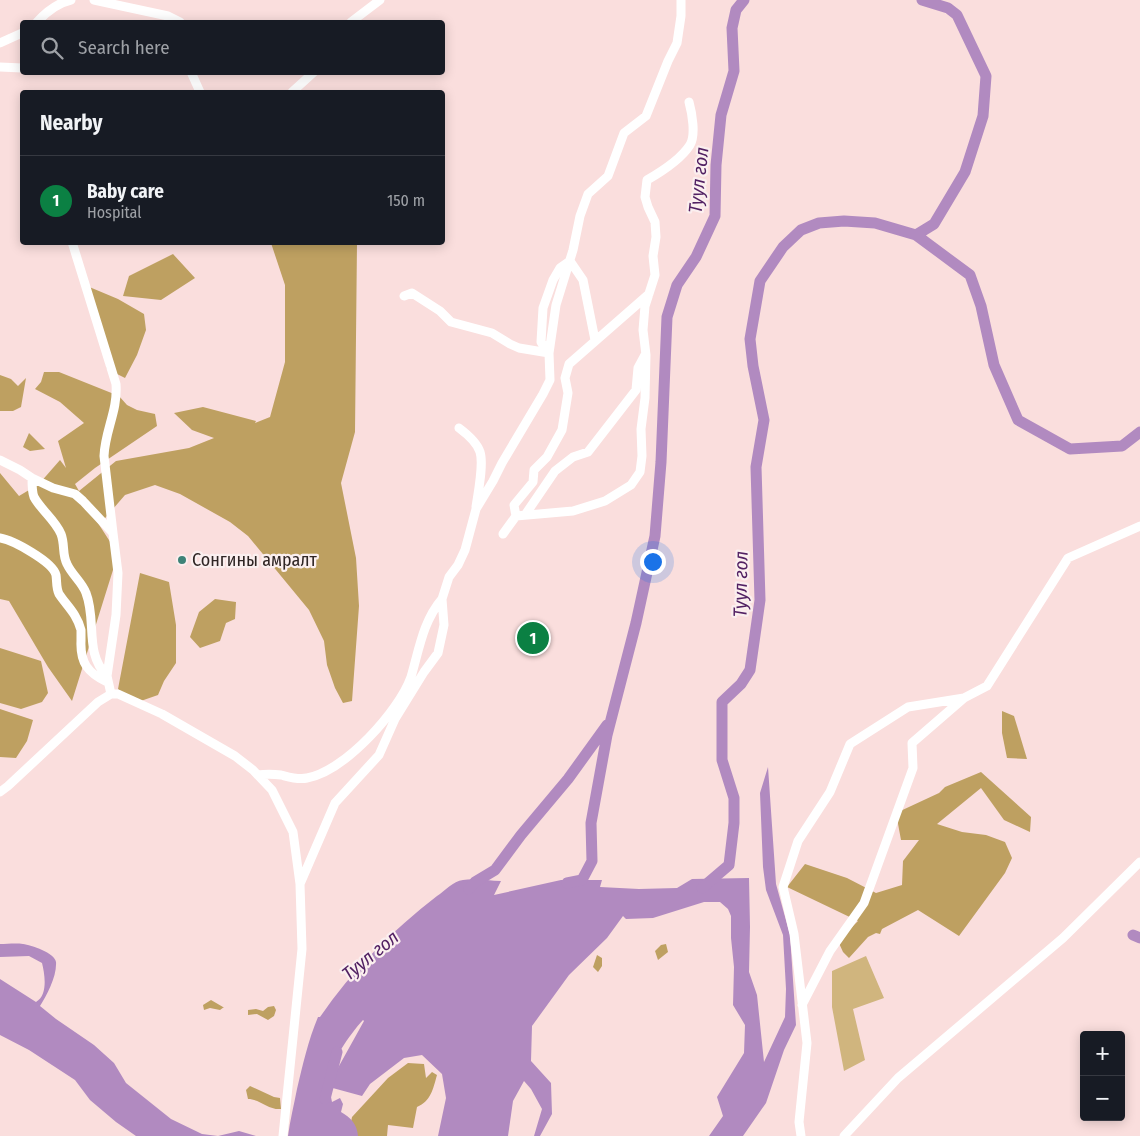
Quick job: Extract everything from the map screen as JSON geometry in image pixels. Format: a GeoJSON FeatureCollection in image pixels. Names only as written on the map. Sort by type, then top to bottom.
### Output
{"type":"FeatureCollection","features":[{"type":"Feature","properties":{"kind":"street"},"geometry":{"type":"LineString","coordinates":[[39,20],[53,7],[71,0]]}},
{"type":"Feature","properties":{"kind":"street"},"geometry":{"type":"LineString","coordinates":[[94,0],[168,16],[176,20]]}},
{"type":"Feature","properties":{"kind":"street"},"geometry":{"type":"LineString","coordinates":[[354,20],[380,0]]}},
{"type":"Feature","properties":{"kind":"street"},"geometry":{"type":"LineString","coordinates":[[476,509],[550,380],[548,353],[556,305],[570,261],[580,216],[588,194],[608,176],[624,134],[646,116],[677,43],[681,0]]}},
{"type":"Feature","properties":{"kind":"street"},"geometry":{"type":"LineString","coordinates":[[0,43],[20,34]]}},
{"type":"Feature","properties":{"kind":"street"},"geometry":{"type":"LineString","coordinates":[[0,67],[20,68]]}},
{"type":"Feature","properties":{"kind":"street"},"geometry":{"type":"LineString","coordinates":[[193,75],[199,90]]}},
{"type":"Feature","properties":{"kind":"street"},"geometry":{"type":"LineString","coordinates":[[294,90],[311,75]]}},
{"type":"Feature","properties":{"kind":"street"},"geometry":{"type":"LineString","coordinates":[[520,516],[572,511],[605,501],[631,485],[640,472],[646,354],[643,330],[645,306],[655,275],[653,256],[656,237],[655,222],[645,197],[647,180],[666,169],[691,144],[693,117],[689,102]]}},
{"type":"Feature","properties":{"kind":"street"},"geometry":{"type":"LineString","coordinates":[[73,245],[116,384],[116,405],[104,448],[117,559],[117,591],[107,679]]}},
{"type":"Feature","properties":{"kind":"street"},"geometry":{"type":"LineString","coordinates":[[570,261],[583,280],[595,340]]}},
{"type":"Feature","properties":{"kind":"street"},"geometry":{"type":"LineString","coordinates":[[404,296],[412,293],[420,297],[440,311],[451,322],[492,333],[519,348],[548,353]]}},
{"type":"Feature","properties":{"kind":"street"},"geometry":{"type":"LineString","coordinates":[[520,516],[514,505],[533,482],[534,470],[547,457],[562,430],[568,394],[565,378],[569,364],[649,294]]}},
{"type":"Feature","properties":{"kind":"street"},"geometry":{"type":"LineString","coordinates":[[503,534],[520,516],[555,471],[573,458],[588,452],[636,390],[638,368],[646,354]]}},
{"type":"Feature","properties":{"kind":"street"},"geometry":{"type":"LineString","coordinates":[[300,884],[335,804],[379,755],[395,719],[438,653],[444,625],[442,599],[449,577],[458,565],[465,550],[476,509],[481,470],[480,452],[472,439],[459,428]]}},
{"type":"Feature","properties":{"kind":"street"},"geometry":{"type":"LineString","coordinates":[[0,460],[32,478],[59,490],[75,494],[113,533]]}},
{"type":"Feature","properties":{"kind":"street"},"geometry":{"type":"LineString","coordinates":[[32,478],[34,496],[60,532],[65,544],[66,564],[85,590],[91,609],[91,635],[94,658],[107,679],[111,694]]}},
{"type":"Feature","properties":{"kind":"street"},"geometry":{"type":"LineString","coordinates":[[802,1006],[830,951],[864,903],[912,768],[912,743],[964,698],[987,686],[1068,558],[1140,526]]}},
{"type":"Feature","properties":{"kind":"street"},"geometry":{"type":"LineString","coordinates":[[0,538],[6,539],[28,551],[48,564],[56,574],[57,591],[71,608],[80,628],[82,656],[86,669],[97,677],[107,679]]}},
{"type":"Feature","properties":{"kind":"street"},"geometry":{"type":"LineString","coordinates":[[258,775],[306,778],[316,775],[332,768],[345,759],[372,734],[405,692],[428,620],[434,607],[442,599]]}},
{"type":"Feature","properties":{"kind":"street"},"geometry":{"type":"LineString","coordinates":[[0,792],[98,702],[111,694],[118,694],[162,714],[235,756],[258,775],[272,790],[294,832],[300,884],[302,950],[283,1136]]}},
{"type":"Feature","properties":{"kind":"street"},"geometry":{"type":"LineString","coordinates":[[801,1136],[799,1122],[806,1042],[794,934],[782,887],[798,841],[830,792],[850,744],[908,707],[964,698]]}},
{"type":"Feature","properties":{"kind":"street"},"geometry":{"type":"LineString","coordinates":[[844,1136],[898,1078],[1063,938],[1140,862]]}},
{"type":"Feature","properties":{"kind":"shaded area"},"geometry":{"type":"Polygon","coordinates":[[[272,245],[357,245],[355,432],[341,483],[356,558],[359,606],[352,701],[343,703],[335,688],[327,665],[324,641],[309,610],[248,536],[230,522],[180,494],[155,485],[125,495],[100,524],[96,520],[118,554],[72,701],[48,667],[9,601],[0,599],[0,473],[19,496],[39,484],[60,460],[66,468],[58,441],[84,423],[60,402],[35,389],[41,382],[44,372],[59,372],[119,396],[127,405],[137,410],[155,414],[157,426],[95,468],[75,484],[79,491],[116,461],[189,448],[214,438],[192,430],[174,413],[203,407],[256,421],[255,423],[270,417],[285,362],[285,285],[272,245]]]}},
{"type":"Feature","properties":{"kind":"shaded area"},"geometry":{"type":"Polygon","coordinates":[[[173,254],[195,278],[161,300],[123,296],[129,276],[173,254]]]}},
{"type":"Feature","properties":{"kind":"shaded area"},"geometry":{"type":"Polygon","coordinates":[[[87,286],[118,299],[144,314],[146,330],[137,355],[125,378],[107,369],[87,286]]]}},
{"type":"Feature","properties":{"kind":"shaded area"},"geometry":{"type":"Polygon","coordinates":[[[0,375],[11,379],[18,386],[26,378],[21,407],[13,411],[0,411],[0,375]]]}},
{"type":"Feature","properties":{"kind":"shaded area"},"geometry":{"type":"Polygon","coordinates":[[[29,433],[45,449],[30,451],[23,447],[29,433]]]}},
{"type":"Feature","properties":{"kind":"shaded area"},"geometry":{"type":"Polygon","coordinates":[[[140,573],[169,582],[176,625],[176,663],[164,681],[158,695],[135,703],[118,689],[140,573]]]}},
{"type":"Feature","properties":{"kind":"shaded area"},"geometry":{"type":"Polygon","coordinates":[[[215,599],[236,602],[235,619],[226,623],[220,641],[200,648],[190,637],[199,612],[215,599]]]}},
{"type":"Feature","properties":{"kind":"shaded area"},"geometry":{"type":"Polygon","coordinates":[[[0,648],[41,661],[48,693],[42,702],[21,709],[0,703],[0,648]]]}},
{"type":"Feature","properties":{"kind":"shaded area"},"geometry":{"type":"Polygon","coordinates":[[[0,709],[33,720],[27,741],[16,758],[0,757],[0,709]]]}},
{"type":"Feature","properties":{"kind":"shaded area"},"geometry":{"type":"Polygon","coordinates":[[[1002,711],[1014,716],[1027,759],[1007,758],[1002,733],[1002,711]]]}},
{"type":"Feature","properties":{"kind":"shaded area"},"geometry":{"type":"Polygon","coordinates":[[[768,767],[776,884],[790,935],[796,1025],[784,1050],[766,1103],[743,1136],[709,1136],[723,1116],[717,1097],[744,1053],[745,1025],[733,1005],[734,967],[731,916],[728,909],[720,902],[704,902],[653,918],[626,919],[623,916],[607,938],[569,975],[532,1026],[531,1061],[551,1083],[552,1114],[540,1136],[534,1136],[542,1109],[531,1089],[524,1081],[513,1101],[508,1136],[438,1136],[446,1098],[442,1074],[422,1055],[404,1058],[370,1084],[362,1096],[329,1087],[332,1102],[340,1098],[343,1104],[341,1112],[353,1122],[358,1136],[288,1136],[297,1089],[311,1035],[318,1017],[320,1017],[359,967],[389,937],[449,886],[463,880],[501,881],[494,895],[561,880],[602,880],[600,887],[639,889],[677,888],[692,879],[749,878],[749,972],[757,995],[764,1062],[785,1017],[786,989],[783,935],[766,890],[763,867],[760,793],[768,767]],[[364,1021],[346,1041],[336,1059],[329,1084],[364,1021]]]}},
{"type":"Feature","properties":{"kind":"shaded area"},"geometry":{"type":"Polygon","coordinates":[[[981,772],[1031,817],[1030,832],[1004,820],[981,788],[937,824],[962,832],[986,835],[1005,842],[1012,858],[1005,873],[959,936],[918,910],[882,929],[880,934],[876,933],[868,937],[849,958],[843,952],[838,941],[858,921],[787,887],[805,864],[847,878],[876,893],[902,885],[903,861],[919,840],[901,840],[896,813],[939,793],[945,787],[981,772]]]}},
{"type":"Feature","properties":{"kind":"shaded area"},"geometry":{"type":"Polygon","coordinates":[[[0,944],[27,945],[52,956],[56,962],[55,973],[40,1006],[94,1045],[114,1063],[126,1083],[171,1119],[202,1134],[218,1136],[136,1136],[90,1100],[75,1080],[29,1050],[0,1035],[0,979],[36,1002],[42,995],[45,984],[42,963],[29,956],[0,957],[0,944]]]}},
{"type":"Feature","properties":{"kind":"shaded area"},"geometry":{"type":"Polygon","coordinates":[[[666,944],[668,952],[658,960],[655,951],[661,945],[666,944]]]}},
{"type":"Feature","properties":{"kind":"shaded area"},"geometry":{"type":"Polygon","coordinates":[[[597,955],[602,958],[602,966],[598,972],[593,967],[597,955]]]}},
{"type":"Feature","properties":{"kind":"shaded area"},"geometry":{"type":"Polygon","coordinates":[[[866,956],[884,998],[853,1009],[865,1060],[844,1071],[832,1007],[832,971],[866,956]]]}},
{"type":"Feature","properties":{"kind":"shaded area"},"geometry":{"type":"Polygon","coordinates":[[[211,1000],[224,1007],[220,1010],[210,1008],[204,1010],[203,1005],[211,1000]]]}},
{"type":"Feature","properties":{"kind":"shaded area"},"geometry":{"type":"Polygon","coordinates":[[[274,1006],[276,1010],[274,1016],[268,1020],[257,1014],[248,1015],[248,1010],[256,1009],[263,1011],[268,1007],[274,1006]]]}},
{"type":"Feature","properties":{"kind":"shaded area"},"geometry":{"type":"Polygon","coordinates":[[[408,1063],[424,1064],[426,1078],[432,1072],[437,1075],[433,1090],[428,1098],[417,1107],[413,1128],[388,1125],[387,1136],[348,1136],[352,1117],[388,1078],[408,1063]]]}},
{"type":"Feature","properties":{"kind":"shaded area"},"geometry":{"type":"Polygon","coordinates":[[[250,1086],[280,1098],[281,1109],[272,1108],[248,1099],[246,1090],[250,1086]]]}},
{"type":"Feature","properties":{"kind":"shaded area"},"geometry":{"type":"Polygon","coordinates":[[[239,1131],[256,1136],[218,1136],[239,1131]]]}},
{"type":"Feature","properties":{"kind":"waterway","name":"Туул гол"},"geometry":{"type":"LineString","coordinates":[[567,883],[582,880],[592,861],[591,823],[607,735],[636,623],[655,536],[661,462],[667,317],[677,285],[696,257],[715,216],[716,165],[721,115],[734,71],[732,28],[736,10],[744,0]]}},
{"type":"Feature","properties":{"kind":"waterway","name":"Туул гол"},"geometry":{"type":"LineString","coordinates":[[916,235],[934,224],[965,172],[983,116],[986,76],[957,15],[948,8],[922,0]]}},
{"type":"Feature","properties":{"kind":"waterway","name":"Туул гол"},"geometry":{"type":"LineString","coordinates":[[702,888],[729,865],[734,823],[734,798],[722,760],[722,702],[741,684],[750,670],[760,600],[756,467],[764,420],[753,366],[750,339],[760,281],[783,247],[801,230],[819,223],[844,221],[875,223],[916,235],[970,275],[981,306],[994,365],[1018,420],[1070,449],[1122,446],[1140,432]]}},
{"type":"Feature","properties":{"kind":"waterway"},"geometry":{"type":"LineString","coordinates":[[469,889],[475,882],[495,870],[521,835],[568,779],[607,725]]}},
{"type":"Feature","properties":{"kind":"waterway"},"geometry":{"type":"LineString","coordinates":[[1133,935],[1140,938]]}},
{"type":"Feature","properties":{"kind":"waterway","name":"Туул гол"},"geometry":{"type":"LineString","coordinates":[[325,1099],[337,1052]]}},
{"type":"Feature","properties":{"kind":"place","name":"Сонгины амралт"},"geometry":{"type":"Point","coordinates":[182,560]}},
{"type":"Feature","properties":{"kind":"place","name":"Baby care"},"geometry":{"type":"Point","coordinates":[533,638]}}]}
